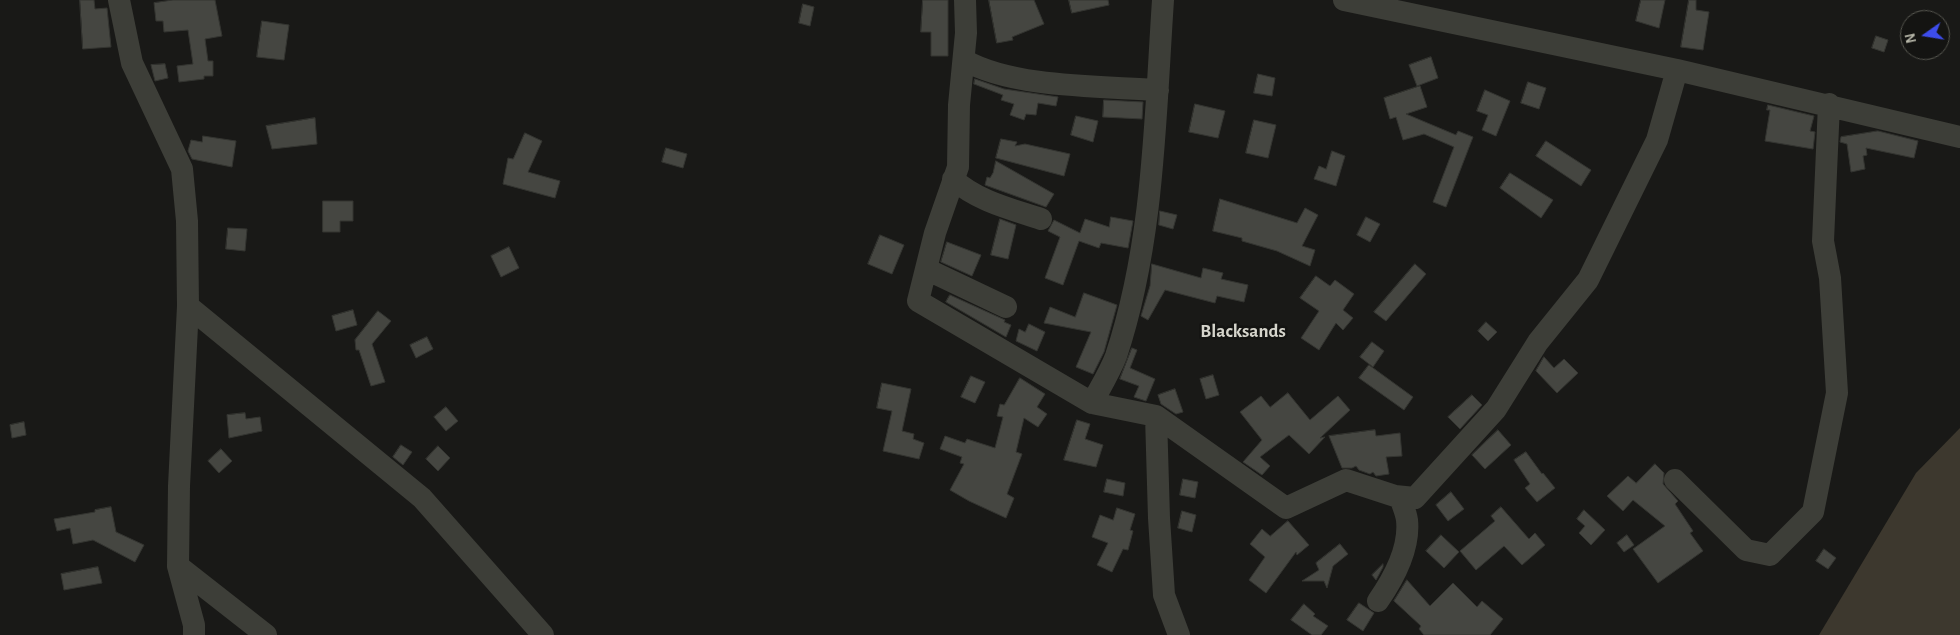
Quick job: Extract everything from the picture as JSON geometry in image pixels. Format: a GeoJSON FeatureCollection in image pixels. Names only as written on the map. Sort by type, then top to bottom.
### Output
{"type":"FeatureCollection","features":[{"type":"Feature","properties":{"kind":"street"},"geometry":{"type":"LineString","coordinates":[[119,0],[132,63],[182,169],[187,221],[188,306],[179,486],[178,566],[194,625],[194,635]]}},
{"type":"Feature","properties":{"kind":"street"},"geometry":{"type":"LineString","coordinates":[[965,0],[966,33],[959,105],[958,167],[935,233],[918,301],[1092,403],[1156,416],[1286,508],[1346,480],[1400,497],[1415,498],[1496,409],[1538,342],[1588,280],[1657,140],[1677,70]]}},
{"type":"Feature","properties":{"kind":"street"},"geometry":{"type":"LineString","coordinates":[[1092,403],[1115,358],[1128,314],[1148,194],[1158,90],[1163,0]]}},
{"type":"Feature","properties":{"kind":"street"},"geometry":{"type":"LineString","coordinates":[[1344,0],[1677,70],[1829,104],[1960,137]]}},
{"type":"Feature","properties":{"kind":"street"},"geometry":{"type":"LineString","coordinates":[[964,60],[980,69],[1008,77],[1158,90]]}},
{"type":"Feature","properties":{"kind":"street"},"geometry":{"type":"LineString","coordinates":[[1675,480],[1746,550],[1770,555],[1813,512],[1837,393],[1830,278],[1823,241],[1829,104]]}},
{"type":"Feature","properties":{"kind":"street"},"geometry":{"type":"LineString","coordinates":[[953,179],[964,189],[988,201],[1042,219]]}},
{"type":"Feature","properties":{"kind":"street"},"geometry":{"type":"LineString","coordinates":[[926,269],[1006,307]]}},
{"type":"Feature","properties":{"kind":"street"},"geometry":{"type":"LineString","coordinates":[[188,306],[422,498],[543,635]]}},
{"type":"Feature","properties":{"kind":"street"},"geometry":{"type":"LineString","coordinates":[[1156,416],[1159,518],[1164,595],[1179,635]]}},
{"type":"Feature","properties":{"kind":"street"},"geometry":{"type":"LineString","coordinates":[[1378,601],[1390,584],[1406,546],[1407,519],[1400,497]]}},
{"type":"Feature","properties":{"kind":"street"},"geometry":{"type":"LineString","coordinates":[[178,566],[266,635]]}},
{"type":"Feature","properties":{"kind":"shaded area"},"geometry":{"type":"Polygon","coordinates":[[[1960,428],[1960,635],[1819,635],[1916,473],[1960,428]]]}},
{"type":"Feature","properties":{"kind":"building"},"geometry":{"type":"Polygon","coordinates":[[[80,0],[94,0],[95,9],[107,8],[111,47],[83,49],[80,0]]]}},
{"type":"Feature","properties":{"kind":"building"},"geometry":{"type":"Polygon","coordinates":[[[173,0],[215,0],[222,36],[205,39],[208,61],[213,61],[213,76],[204,76],[204,79],[179,82],[177,66],[193,64],[188,30],[164,32],[163,21],[156,21],[154,3],[173,0]]]}},
{"type":"Feature","properties":{"kind":"building"},"geometry":{"type":"Polygon","coordinates":[[[923,0],[948,0],[948,56],[931,56],[931,32],[921,32],[923,0]]]}},
{"type":"Feature","properties":{"kind":"building"},"geometry":{"type":"Polygon","coordinates":[[[989,0],[1034,0],[1044,24],[1012,37],[1013,40],[997,43],[989,0]]]}},
{"type":"Feature","properties":{"kind":"building"},"geometry":{"type":"Polygon","coordinates":[[[1069,0],[1108,0],[1109,5],[1072,13],[1069,0]]]}},
{"type":"Feature","properties":{"kind":"building"},"geometry":{"type":"Polygon","coordinates":[[[1641,0],[1665,0],[1659,28],[1636,21],[1641,0]]]}},
{"type":"Feature","properties":{"kind":"building"},"geometry":{"type":"Polygon","coordinates":[[[1689,0],[1696,0],[1696,10],[1709,12],[1703,50],[1681,47],[1689,0]]]}},
{"type":"Feature","properties":{"kind":"building"},"geometry":{"type":"Polygon","coordinates":[[[803,4],[814,7],[810,26],[799,23],[803,4]]]}},
{"type":"Feature","properties":{"kind":"building"},"geometry":{"type":"Polygon","coordinates":[[[262,21],[289,25],[284,60],[257,57],[262,21]]]}},
{"type":"Feature","properties":{"kind":"building"},"geometry":{"type":"Polygon","coordinates":[[[1876,36],[1888,40],[1884,52],[1872,48],[1876,36]]]}},
{"type":"Feature","properties":{"kind":"building"},"geometry":{"type":"Polygon","coordinates":[[[1431,57],[1438,78],[1417,86],[1409,65],[1431,57]]]}},
{"type":"Feature","properties":{"kind":"building"},"geometry":{"type":"Polygon","coordinates":[[[165,64],[168,78],[155,81],[151,65],[165,64]]]}},
{"type":"Feature","properties":{"kind":"building"},"geometry":{"type":"Polygon","coordinates":[[[1258,74],[1275,78],[1272,96],[1254,93],[1258,74]]]}},
{"type":"Feature","properties":{"kind":"building"},"geometry":{"type":"Polygon","coordinates":[[[975,79],[1004,89],[1058,97],[1056,106],[1038,103],[1036,115],[1026,114],[1024,120],[1010,115],[1014,104],[1001,100],[1003,95],[974,84],[975,79]]]}},
{"type":"Feature","properties":{"kind":"building"},"geometry":{"type":"Polygon","coordinates":[[[1528,82],[1546,88],[1539,109],[1521,103],[1528,82]]]}},
{"type":"Feature","properties":{"kind":"building"},"geometry":{"type":"Polygon","coordinates":[[[1420,86],[1427,107],[1406,114],[1456,135],[1458,131],[1473,137],[1446,207],[1433,202],[1454,147],[1424,134],[1403,140],[1396,117],[1390,119],[1384,98],[1420,86]]]}},
{"type":"Feature","properties":{"kind":"building"},"geometry":{"type":"Polygon","coordinates":[[[1485,90],[1510,101],[1496,136],[1482,130],[1488,115],[1477,111],[1485,90]]]}},
{"type":"Feature","properties":{"kind":"building"},"geometry":{"type":"Polygon","coordinates":[[[1104,100],[1143,102],[1142,119],[1103,117],[1104,100]]]}},
{"type":"Feature","properties":{"kind":"building"},"geometry":{"type":"Polygon","coordinates":[[[1195,104],[1225,111],[1218,138],[1189,132],[1195,104]]]}},
{"type":"Feature","properties":{"kind":"building"},"geometry":{"type":"Polygon","coordinates":[[[1768,105],[1814,116],[1810,131],[1815,132],[1813,149],[1765,141],[1770,110],[1767,110],[1768,105]]]}},
{"type":"Feature","properties":{"kind":"building"},"geometry":{"type":"Polygon","coordinates":[[[1076,116],[1098,121],[1093,142],[1071,135],[1076,116]]]}},
{"type":"Feature","properties":{"kind":"building"},"geometry":{"type":"Polygon","coordinates":[[[315,118],[317,144],[272,149],[266,126],[315,118]]]}},
{"type":"Feature","properties":{"kind":"building"},"geometry":{"type":"Polygon","coordinates":[[[1254,120],[1276,125],[1268,158],[1246,153],[1254,120]]]}},
{"type":"Feature","properties":{"kind":"building"},"geometry":{"type":"Polygon","coordinates":[[[1878,131],[1918,141],[1914,158],[1866,148],[1867,155],[1863,156],[1865,169],[1851,172],[1847,144],[1840,142],[1841,137],[1878,131]]]}},
{"type":"Feature","properties":{"kind":"building"},"geometry":{"type":"Polygon","coordinates":[[[525,133],[542,141],[528,172],[560,181],[555,198],[503,184],[508,158],[513,159],[525,133]]]}},
{"type":"Feature","properties":{"kind":"building"},"geometry":{"type":"Polygon","coordinates":[[[203,136],[236,141],[232,167],[192,159],[188,151],[191,140],[202,142],[203,136]]]}},
{"type":"Feature","properties":{"kind":"building"},"geometry":{"type":"Polygon","coordinates":[[[1001,139],[1017,142],[1015,146],[1025,144],[1070,154],[1064,176],[996,158],[1001,139]]]}},
{"type":"Feature","properties":{"kind":"building"},"geometry":{"type":"Polygon","coordinates":[[[1546,141],[1591,170],[1581,186],[1536,156],[1546,141]]]}},
{"type":"Feature","properties":{"kind":"building"},"geometry":{"type":"Polygon","coordinates":[[[666,148],[687,154],[683,168],[662,162],[666,148]]]}},
{"type":"Feature","properties":{"kind":"building"},"geometry":{"type":"Polygon","coordinates":[[[1332,151],[1345,156],[1336,186],[1314,179],[1319,166],[1326,169],[1332,151]]]}},
{"type":"Feature","properties":{"kind":"building"},"geometry":{"type":"Polygon","coordinates":[[[996,161],[1054,194],[1046,207],[985,185],[987,177],[990,178],[993,173],[996,161]]]}},
{"type":"Feature","properties":{"kind":"building"},"geometry":{"type":"Polygon","coordinates":[[[1510,173],[1553,200],[1541,218],[1500,188],[1510,173]]]}},
{"type":"Feature","properties":{"kind":"building"},"geometry":{"type":"Polygon","coordinates":[[[1220,199],[1297,223],[1305,208],[1318,215],[1302,246],[1315,250],[1310,266],[1277,251],[1242,241],[1242,238],[1213,231],[1220,199]]]}},
{"type":"Feature","properties":{"kind":"building"},"geometry":{"type":"Polygon","coordinates":[[[323,201],[353,201],[353,221],[340,221],[340,232],[323,232],[323,201]]]}},
{"type":"Feature","properties":{"kind":"building"},"geometry":{"type":"Polygon","coordinates":[[[1160,211],[1177,215],[1173,229],[1159,225],[1160,211]]]}},
{"type":"Feature","properties":{"kind":"building"},"geometry":{"type":"Polygon","coordinates":[[[1111,217],[1133,221],[1128,248],[1101,243],[1099,248],[1079,241],[1063,285],[1045,278],[1060,237],[1048,231],[1054,220],[1080,233],[1085,219],[1109,227],[1111,217]]]}},
{"type":"Feature","properties":{"kind":"building"},"geometry":{"type":"Polygon","coordinates":[[[1366,217],[1380,224],[1370,242],[1357,235],[1366,217]]]}},
{"type":"Feature","properties":{"kind":"building"},"geometry":{"type":"Polygon","coordinates":[[[1000,219],[1016,225],[1008,259],[991,255],[1000,219]]]}},
{"type":"Feature","properties":{"kind":"building"},"geometry":{"type":"Polygon","coordinates":[[[228,228],[247,229],[245,251],[226,249],[228,228]]]}},
{"type":"Feature","properties":{"kind":"building"},"geometry":{"type":"Polygon","coordinates":[[[880,235],[904,245],[892,274],[868,264],[880,235]]]}},
{"type":"Feature","properties":{"kind":"building"},"geometry":{"type":"Polygon","coordinates":[[[947,242],[981,255],[972,276],[941,262],[947,242]]]}},
{"type":"Feature","properties":{"kind":"building"},"geometry":{"type":"Polygon","coordinates":[[[509,247],[519,268],[501,277],[491,256],[509,247]]]}},
{"type":"Feature","properties":{"kind":"building"},"geometry":{"type":"Polygon","coordinates":[[[1152,264],[1201,278],[1203,268],[1223,273],[1221,279],[1248,285],[1244,302],[1217,296],[1215,303],[1165,290],[1148,320],[1141,316],[1150,286],[1152,264]]]}},
{"type":"Feature","properties":{"kind":"building"},"geometry":{"type":"Polygon","coordinates":[[[1415,264],[1426,274],[1386,321],[1374,312],[1415,264]]]}},
{"type":"Feature","properties":{"kind":"building"},"geometry":{"type":"Polygon","coordinates":[[[1316,276],[1330,286],[1335,280],[1354,294],[1343,310],[1353,318],[1343,330],[1336,323],[1319,350],[1301,338],[1319,311],[1300,298],[1316,276]]]}},
{"type":"Feature","properties":{"kind":"building"},"geometry":{"type":"Polygon","coordinates":[[[1084,293],[1117,305],[1104,352],[1093,374],[1076,367],[1091,332],[1044,323],[1050,307],[1075,317],[1084,293]]]}},
{"type":"Feature","properties":{"kind":"building"},"geometry":{"type":"Polygon","coordinates":[[[950,295],[1005,320],[1004,322],[1011,325],[1006,337],[946,302],[950,295]]]}},
{"type":"Feature","properties":{"kind":"building"},"geometry":{"type":"Polygon","coordinates":[[[353,310],[357,325],[336,331],[332,316],[353,310]]]}},
{"type":"Feature","properties":{"kind":"building"},"geometry":{"type":"Polygon","coordinates":[[[378,311],[391,321],[372,344],[385,382],[371,386],[359,350],[356,350],[355,340],[378,311]]]}},
{"type":"Feature","properties":{"kind":"building"},"geometry":{"type":"Polygon","coordinates":[[[1486,322],[1497,332],[1488,341],[1478,331],[1486,322]]]}},
{"type":"Feature","properties":{"kind":"building"},"geometry":{"type":"Polygon","coordinates":[[[1029,324],[1045,332],[1037,351],[1016,341],[1019,329],[1025,332],[1029,324]]]}},
{"type":"Feature","properties":{"kind":"building"},"geometry":{"type":"Polygon","coordinates":[[[427,337],[433,349],[416,358],[410,345],[427,337]]]}},
{"type":"Feature","properties":{"kind":"building"},"geometry":{"type":"Polygon","coordinates":[[[1372,342],[1384,351],[1373,367],[1360,357],[1372,342]]]}},
{"type":"Feature","properties":{"kind":"building"},"geometry":{"type":"Polygon","coordinates":[[[1132,348],[1137,350],[1130,368],[1155,379],[1146,401],[1134,397],[1139,386],[1120,379],[1132,348]]]}},
{"type":"Feature","properties":{"kind":"building"},"geometry":{"type":"Polygon","coordinates":[[[1544,357],[1554,368],[1564,359],[1578,373],[1557,393],[1536,371],[1544,357]]]}},
{"type":"Feature","properties":{"kind":"building"},"geometry":{"type":"Polygon","coordinates":[[[1369,365],[1413,397],[1404,410],[1359,378],[1369,365]]]}},
{"type":"Feature","properties":{"kind":"building"},"geometry":{"type":"Polygon","coordinates":[[[1213,375],[1219,395],[1206,399],[1200,379],[1213,375]]]}},
{"type":"Feature","properties":{"kind":"building"},"geometry":{"type":"Polygon","coordinates":[[[971,376],[985,382],[975,403],[961,397],[971,376]]]}},
{"type":"Feature","properties":{"kind":"building"},"geometry":{"type":"Polygon","coordinates":[[[1020,378],[1045,394],[1037,407],[1047,414],[1038,427],[1024,418],[1016,452],[1022,454],[1007,494],[1014,498],[1006,518],[950,490],[964,464],[960,463],[962,457],[940,449],[945,436],[965,443],[967,439],[995,448],[1003,417],[997,416],[1000,404],[1004,405],[1020,378]]]}},
{"type":"Feature","properties":{"kind":"building"},"geometry":{"type":"Polygon","coordinates":[[[882,383],[911,389],[902,431],[914,434],[913,439],[924,443],[919,459],[883,451],[892,411],[877,408],[882,383]]]}},
{"type":"Feature","properties":{"kind":"building"},"geometry":{"type":"Polygon","coordinates":[[[1175,389],[1183,412],[1176,414],[1161,404],[1158,395],[1175,389]]]}},
{"type":"Feature","properties":{"kind":"building"},"geometry":{"type":"Polygon","coordinates":[[[1288,393],[1310,420],[1338,396],[1350,410],[1320,438],[1325,437],[1309,454],[1289,435],[1260,457],[1270,466],[1262,475],[1243,462],[1262,440],[1240,412],[1261,396],[1270,407],[1288,393]]]}},
{"type":"Feature","properties":{"kind":"building"},"geometry":{"type":"Polygon","coordinates":[[[1472,395],[1482,405],[1460,429],[1448,417],[1472,395]]]}},
{"type":"Feature","properties":{"kind":"building"},"geometry":{"type":"Polygon","coordinates":[[[446,407],[458,421],[446,431],[434,417],[446,407]]]}},
{"type":"Feature","properties":{"kind":"building"},"geometry":{"type":"Polygon","coordinates":[[[245,413],[246,419],[260,417],[262,431],[229,438],[227,415],[245,413]]]}},
{"type":"Feature","properties":{"kind":"building"},"geometry":{"type":"Polygon","coordinates":[[[1077,420],[1090,424],[1085,439],[1103,445],[1096,467],[1064,460],[1077,420]]]}},
{"type":"Feature","properties":{"kind":"building"},"geometry":{"type":"Polygon","coordinates":[[[24,422],[26,435],[12,438],[10,425],[24,422]]]}},
{"type":"Feature","properties":{"kind":"building"},"geometry":{"type":"Polygon","coordinates":[[[1375,430],[1376,436],[1400,433],[1402,456],[1386,457],[1389,474],[1376,476],[1373,472],[1370,474],[1359,470],[1356,466],[1342,468],[1329,436],[1375,430]]]}},
{"type":"Feature","properties":{"kind":"building"},"geometry":{"type":"Polygon","coordinates":[[[1498,430],[1511,445],[1485,469],[1472,455],[1498,430]]]}},
{"type":"Feature","properties":{"kind":"building"},"geometry":{"type":"Polygon","coordinates":[[[401,445],[412,452],[403,465],[393,457],[401,445]]]}},
{"type":"Feature","properties":{"kind":"building"},"geometry":{"type":"Polygon","coordinates":[[[438,446],[450,458],[438,471],[426,459],[438,446]]]}},
{"type":"Feature","properties":{"kind":"building"},"geometry":{"type":"Polygon","coordinates":[[[221,449],[232,461],[219,473],[208,461],[221,449]]]}},
{"type":"Feature","properties":{"kind":"building"},"geometry":{"type":"Polygon","coordinates":[[[1526,452],[1555,488],[1537,502],[1525,488],[1530,484],[1514,460],[1526,452]]]}},
{"type":"Feature","properties":{"kind":"building"},"geometry":{"type":"Polygon","coordinates":[[[1655,464],[1664,473],[1663,484],[1678,501],[1675,504],[1693,531],[1690,533],[1703,551],[1658,583],[1633,549],[1665,526],[1633,500],[1623,511],[1607,496],[1628,476],[1636,483],[1655,464]]]}},
{"type":"Feature","properties":{"kind":"building"},"geometry":{"type":"Polygon","coordinates":[[[1107,479],[1125,483],[1123,496],[1104,492],[1107,479]]]}},
{"type":"Feature","properties":{"kind":"building"},"geometry":{"type":"Polygon","coordinates":[[[1183,479],[1198,482],[1195,498],[1180,495],[1183,479]]]}},
{"type":"Feature","properties":{"kind":"building"},"geometry":{"type":"Polygon","coordinates":[[[1451,492],[1464,509],[1448,521],[1436,505],[1451,492]]]}},
{"type":"Feature","properties":{"kind":"building"},"geometry":{"type":"Polygon","coordinates":[[[111,507],[116,532],[144,545],[135,562],[93,540],[73,544],[70,528],[57,531],[54,519],[95,512],[95,510],[111,507]]]}},
{"type":"Feature","properties":{"kind":"building"},"geometry":{"type":"Polygon","coordinates":[[[1501,507],[1529,539],[1535,533],[1545,545],[1522,565],[1504,546],[1476,570],[1460,551],[1495,521],[1491,516],[1501,507]]]}},
{"type":"Feature","properties":{"kind":"building"},"geometry":{"type":"Polygon","coordinates":[[[1117,508],[1135,514],[1130,530],[1133,531],[1128,550],[1123,549],[1112,572],[1097,565],[1108,543],[1092,537],[1100,515],[1113,520],[1117,508]]]}},
{"type":"Feature","properties":{"kind":"building"},"geometry":{"type":"Polygon","coordinates":[[[1584,510],[1605,530],[1591,545],[1579,533],[1585,526],[1577,519],[1584,510]]]}},
{"type":"Feature","properties":{"kind":"building"},"geometry":{"type":"Polygon","coordinates":[[[1182,511],[1196,515],[1192,532],[1178,528],[1182,511]]]}},
{"type":"Feature","properties":{"kind":"building"},"geometry":{"type":"Polygon","coordinates":[[[1288,521],[1309,545],[1297,555],[1296,552],[1266,593],[1249,580],[1265,557],[1250,544],[1262,529],[1270,536],[1288,521]]]}},
{"type":"Feature","properties":{"kind":"building"},"geometry":{"type":"Polygon","coordinates":[[[1441,535],[1459,552],[1444,568],[1426,551],[1441,535]]]}},
{"type":"Feature","properties":{"kind":"building"},"geometry":{"type":"Polygon","coordinates":[[[1627,535],[1634,545],[1624,552],[1617,543],[1627,535]]]}},
{"type":"Feature","properties":{"kind":"building"},"geometry":{"type":"Polygon","coordinates":[[[1340,544],[1348,554],[1333,566],[1327,588],[1324,581],[1302,581],[1319,570],[1316,563],[1340,544]]]}},
{"type":"Feature","properties":{"kind":"building"},"geometry":{"type":"Polygon","coordinates":[[[1824,549],[1836,558],[1828,569],[1816,561],[1824,549]]]}},
{"type":"Feature","properties":{"kind":"building"},"geometry":{"type":"Polygon","coordinates":[[[1383,564],[1383,567],[1376,580],[1372,575],[1383,564]]]}},
{"type":"Feature","properties":{"kind":"building"},"geometry":{"type":"Polygon","coordinates":[[[98,567],[102,583],[64,590],[61,574],[98,567]]]}},
{"type":"Feature","properties":{"kind":"building"},"geometry":{"type":"Polygon","coordinates":[[[1407,580],[1430,606],[1453,583],[1477,607],[1482,601],[1503,619],[1490,635],[1424,635],[1419,629],[1421,626],[1394,601],[1407,580]]]}},
{"type":"Feature","properties":{"kind":"building"},"geometry":{"type":"Polygon","coordinates":[[[1359,603],[1374,613],[1363,631],[1347,620],[1359,603]]]}},
{"type":"Feature","properties":{"kind":"building"},"geometry":{"type":"Polygon","coordinates":[[[1304,604],[1315,614],[1313,616],[1328,626],[1321,635],[1312,635],[1291,620],[1304,604]]]}},
{"type":"Feature","properties":{"kind":"district","name":"Blacksands"},"geometry":{"type":"Point","coordinates":[1243,331]}}]}
